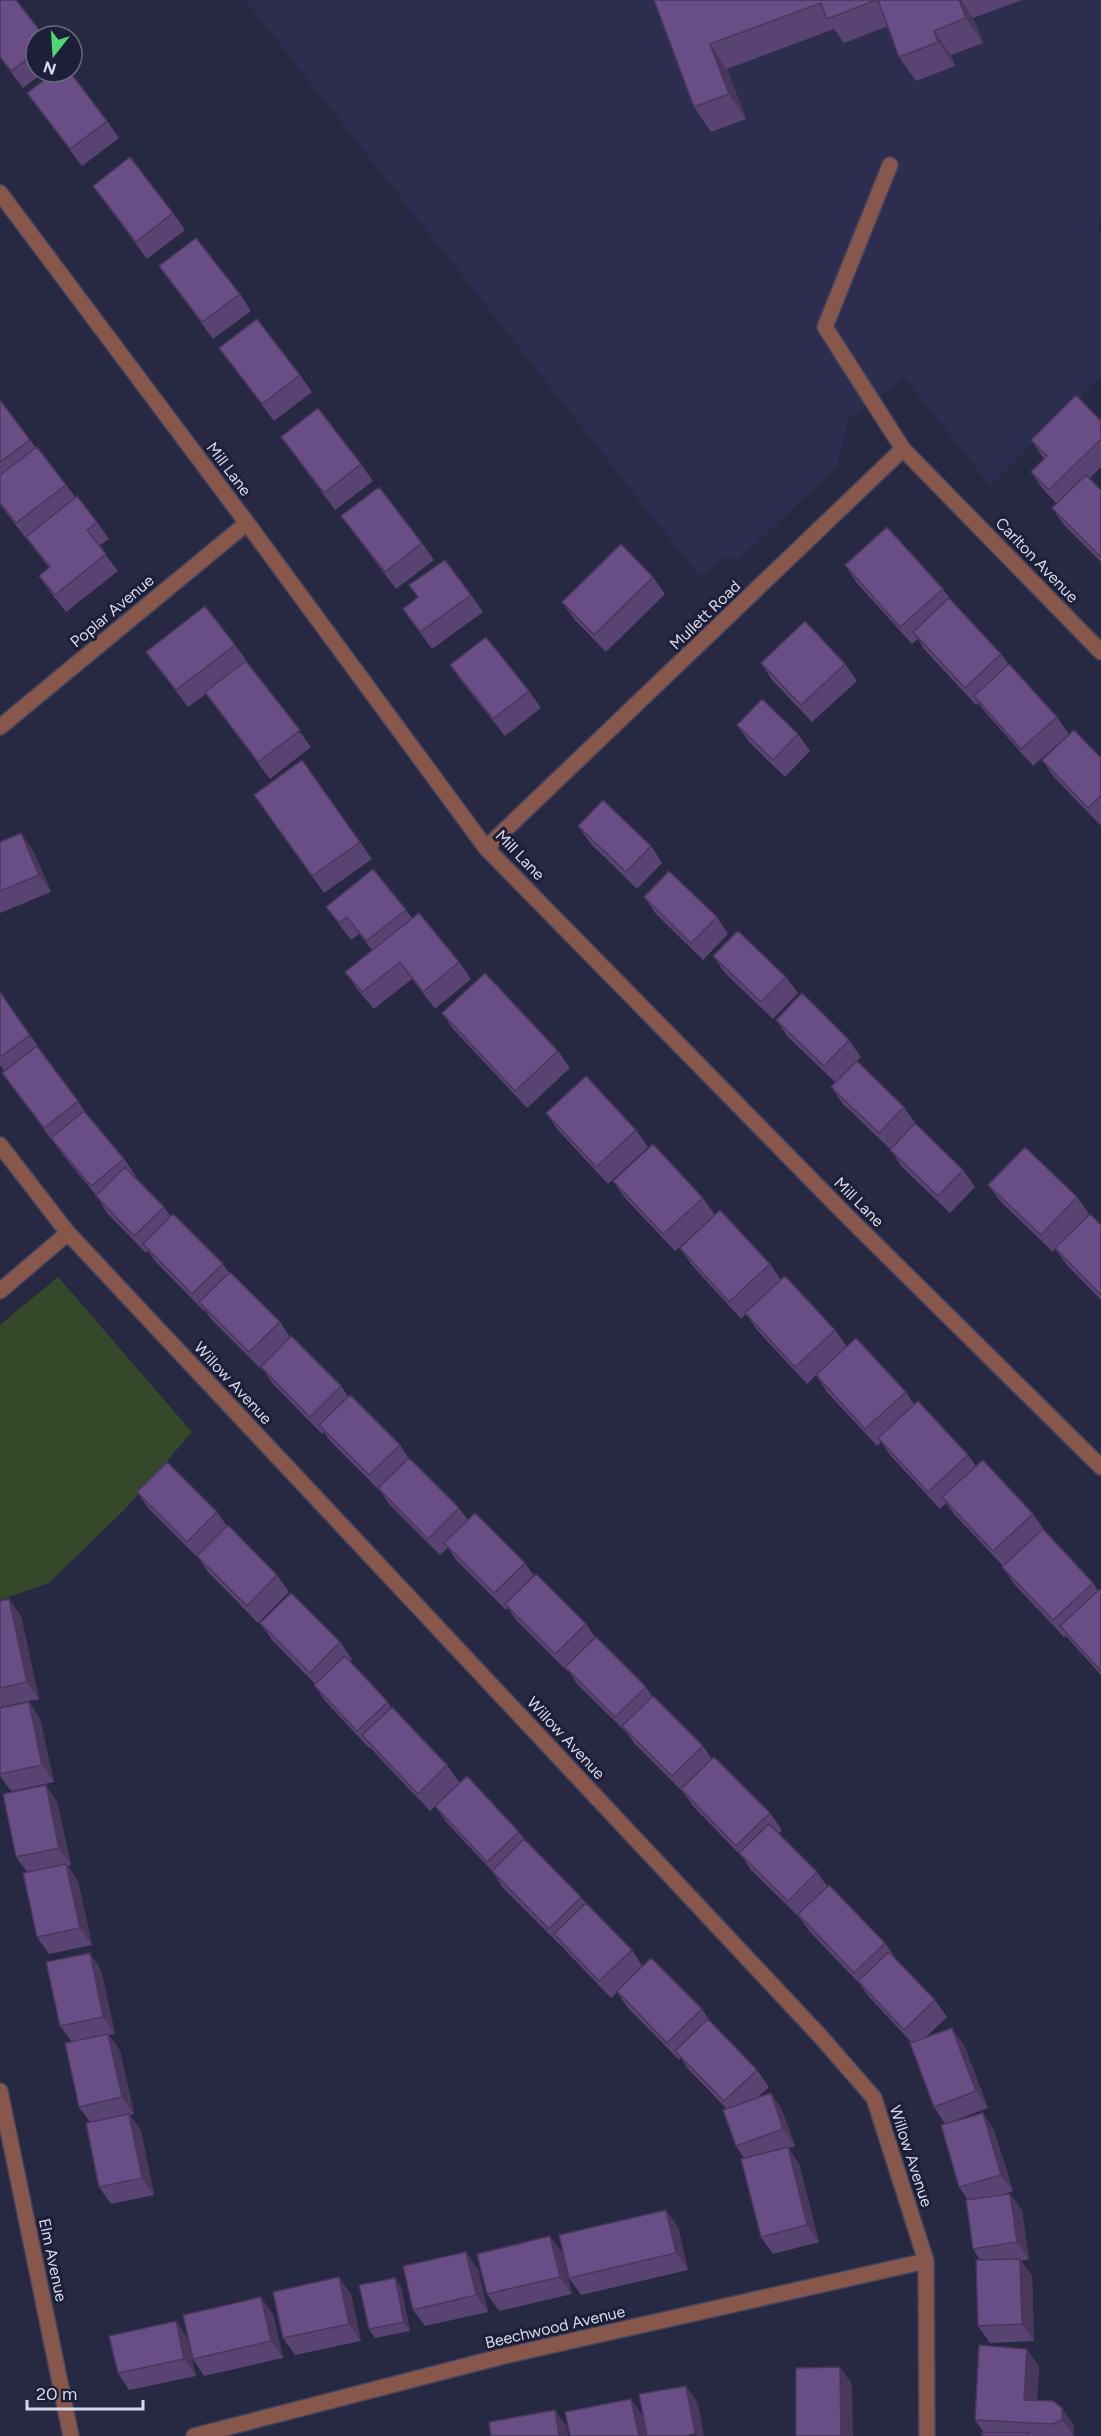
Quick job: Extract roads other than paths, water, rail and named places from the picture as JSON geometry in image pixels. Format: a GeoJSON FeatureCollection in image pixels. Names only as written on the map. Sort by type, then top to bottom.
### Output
{"type":"FeatureCollection","features":[{"type":"Feature","properties":{"kind":"street"},"geometry":{"type":"LineString","coordinates":[[890,165],[825,327],[903,449]]}},
{"type":"Feature","properties":{"kind":"street","name":"Mill Lane"},"geometry":{"type":"LineString","coordinates":[[0,193],[486,848],[848,1217],[1101,1467]]}},
{"type":"Feature","properties":{"kind":"street","name":"Carlton Avenue"},"geometry":{"type":"LineString","coordinates":[[903,449],[1101,652]]}},
{"type":"Feature","properties":{"kind":"street","name":"Mullett Road"},"geometry":{"type":"LineString","coordinates":[[486,848],[903,449]]}},
{"type":"Feature","properties":{"kind":"street","name":"Poplar Avenue"},"geometry":{"type":"LineString","coordinates":[[0,727],[247,523]]}},
{"type":"Feature","properties":{"kind":"street","name":"Willow Avenue"},"geometry":{"type":"LineString","coordinates":[[0,1145],[68,1233],[813,2028],[874,2098],[926,2261],[927,2436]]}},
{"type":"Feature","properties":{"kind":"street"},"geometry":{"type":"LineString","coordinates":[[0,1291],[68,1233]]}},
{"type":"Feature","properties":{"kind":"street","name":"Elm Avenue"},"geometry":{"type":"LineString","coordinates":[[0,2091],[71,2436]]}},
{"type":"Feature","properties":{"kind":"street","name":"Beechwood Avenue"},"geometry":{"type":"LineString","coordinates":[[194,2436],[504,2356],[926,2261]]}}]}
